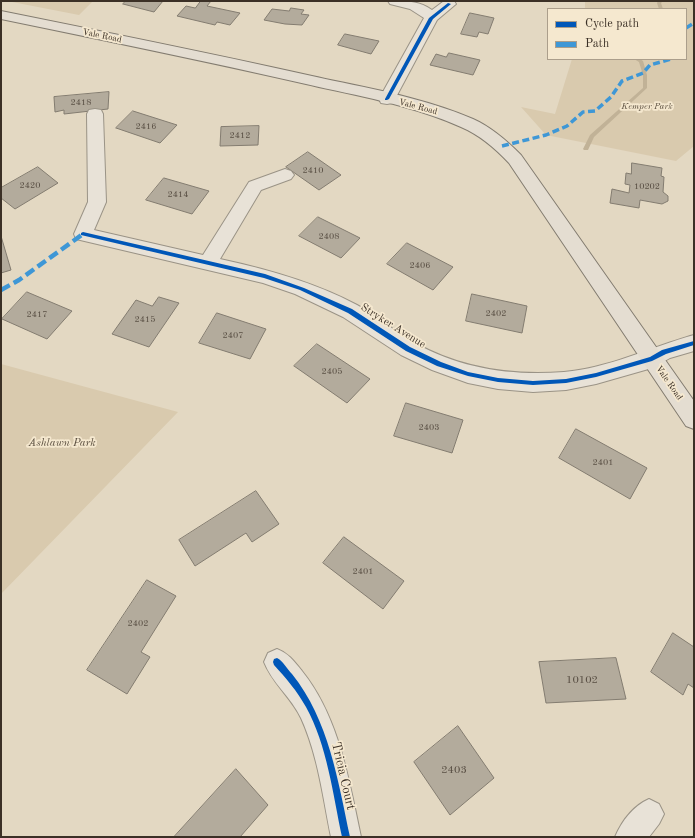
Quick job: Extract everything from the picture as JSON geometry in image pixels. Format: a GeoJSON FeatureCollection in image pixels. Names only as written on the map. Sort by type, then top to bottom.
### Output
{"type":"FeatureCollection","features":[{"type":"Feature","properties":{"kind":"main road","name":"Vale Road"},"geometry":{"type":"LineString","coordinates":[[1,15],[235,63],[387,98],[443,114],[468,124],[487,134],[515,159],[694,419]]}},
{"type":"Feature","properties":{"kind":"street"},"geometry":{"type":"LineString","coordinates":[[395,1],[413,4],[424,10],[431,18]]}},
{"type":"Feature","properties":{"kind":"street"},"geometry":{"type":"LineString","coordinates":[[387,98],[431,18],[449,4]]}},
{"type":"Feature","properties":{"kind":"street","name":"Stryker Avenue"},"geometry":{"type":"LineString","coordinates":[[95,114],[96,202],[83,234],[265,276],[302,289],[350,311],[408,349],[439,364],[468,374],[498,380],[533,383],[566,381],[596,375],[652,359],[664,352],[694,343]]}},
{"type":"Feature","properties":{"kind":"street"},"geometry":{"type":"LineString","coordinates":[[208,263],[255,186],[285,175]]}},
{"type":"Feature","properties":{"kind":"street","name":"Tricia Court"},"geometry":{"type":"LineString","coordinates":[[276,662],[290,678],[310,708],[327,747],[346,837]]}},
{"type":"Feature","properties":{"kind":"street"},"geometry":{"type":"LineString","coordinates":[[630,837],[648,814]]}},
{"type":"Feature","properties":{"kind":"green space"},"geometry":{"type":"Polygon","coordinates":[[[7,1],[93,1],[79,15],[7,1]]]}},
{"type":"Feature","properties":{"kind":"green space","name":"Kemper Park"},"geometry":{"type":"Polygon","coordinates":[[[585,1],[694,1],[694,146],[676,161],[546,135],[521,107],[555,114],[572,60],[687,60],[687,8],[585,8],[585,1]]]}},
{"type":"Feature","properties":{"kind":"green space","name":"Ashlawn Park"},"geometry":{"type":"Polygon","coordinates":[[[1,364],[178,412],[1,594],[1,364]]]}},
{"type":"Feature","properties":{"kind":"building"},"geometry":{"type":"Polygon","coordinates":[[[126,1],[163,1],[154,12],[123,4],[126,1]]]}},
{"type":"Feature","properties":{"kind":"building"},"geometry":{"type":"Polygon","coordinates":[[[201,1],[211,1],[207,6],[240,13],[230,25],[217,22],[215,25],[177,16],[186,6],[195,8],[201,1]]]}},
{"type":"Feature","properties":{"kind":"building"},"geometry":{"type":"Polygon","coordinates":[[[291,8],[304,10],[301,14],[309,15],[302,25],[285,24],[264,20],[272,9],[289,11],[291,8]]]}},
{"type":"Feature","properties":{"kind":"building"},"geometry":{"type":"Polygon","coordinates":[[[470,13],[494,18],[488,34],[479,32],[477,37],[461,34],[470,13]]]}},
{"type":"Feature","properties":{"kind":"building"},"geometry":{"type":"Polygon","coordinates":[[[345,34],[379,41],[371,54],[338,45],[345,34]]]}},
{"type":"Feature","properties":{"kind":"building"},"geometry":{"type":"Polygon","coordinates":[[[449,53],[480,60],[473,75],[430,65],[436,54],[446,57],[449,53]]]}},
{"type":"Feature","properties":{"kind":"building"},"geometry":{"type":"Polygon","coordinates":[[[109,92],[108,109],[64,114],[64,110],[55,112],[54,97],[109,92]]]}},
{"type":"Feature","properties":{"kind":"building"},"geometry":{"type":"Polygon","coordinates":[[[133,111],[177,125],[160,143],[116,128],[133,111]]]}},
{"type":"Feature","properties":{"kind":"building"},"geometry":{"type":"Polygon","coordinates":[[[259,126],[258,145],[220,146],[221,127],[259,126]]]}},
{"type":"Feature","properties":{"kind":"building"},"geometry":{"type":"Polygon","coordinates":[[[308,152],[341,175],[319,190],[286,167],[308,152]]]}},
{"type":"Feature","properties":{"kind":"building"},"geometry":{"type":"Polygon","coordinates":[[[632,163],[662,168],[661,176],[664,177],[663,192],[668,196],[668,201],[662,204],[640,200],[639,208],[610,203],[612,189],[629,193],[630,185],[625,184],[626,173],[631,174],[632,163]]]}},
{"type":"Feature","properties":{"kind":"building"},"geometry":{"type":"Polygon","coordinates":[[[38,167],[58,183],[15,209],[1,198],[1,188],[38,167]]]}},
{"type":"Feature","properties":{"kind":"building"},"geometry":{"type":"Polygon","coordinates":[[[164,178],[209,191],[192,214],[146,200],[164,178]]]}},
{"type":"Feature","properties":{"kind":"building"},"geometry":{"type":"Polygon","coordinates":[[[318,217],[360,238],[341,258],[299,236],[318,217]]]}},
{"type":"Feature","properties":{"kind":"building"},"geometry":{"type":"Polygon","coordinates":[[[1,236],[11,270],[1,273],[1,236]]]}},
{"type":"Feature","properties":{"kind":"building"},"geometry":{"type":"Polygon","coordinates":[[[407,243],[453,267],[433,290],[387,264],[407,243]]]}},
{"type":"Feature","properties":{"kind":"building"},"geometry":{"type":"Polygon","coordinates":[[[27,292],[72,311],[47,339],[2,319],[27,292]]]}},
{"type":"Feature","properties":{"kind":"building"},"geometry":{"type":"Polygon","coordinates":[[[472,294],[527,306],[522,333],[466,321],[472,294]]]}},
{"type":"Feature","properties":{"kind":"building"},"geometry":{"type":"Polygon","coordinates":[[[159,297],[179,303],[149,347],[112,334],[136,300],[152,306],[159,297]]]}},
{"type":"Feature","properties":{"kind":"building"},"geometry":{"type":"Polygon","coordinates":[[[217,313],[266,329],[250,359],[199,343],[217,313]]]}},
{"type":"Feature","properties":{"kind":"building"},"geometry":{"type":"Polygon","coordinates":[[[317,344],[370,379],[347,403],[294,366],[317,344]]]}},
{"type":"Feature","properties":{"kind":"building"},"geometry":{"type":"Polygon","coordinates":[[[406,403],[463,420],[452,453],[394,436],[406,403]]]}},
{"type":"Feature","properties":{"kind":"building"},"geometry":{"type":"Polygon","coordinates":[[[576,429],[647,468],[630,499],[559,458],[576,429]]]}},
{"type":"Feature","properties":{"kind":"building"},"geometry":{"type":"Polygon","coordinates":[[[256,491],[279,524],[252,542],[246,533],[195,566],[179,540],[256,491]]]}},
{"type":"Feature","properties":{"kind":"building"},"geometry":{"type":"Polygon","coordinates":[[[344,537],[404,581],[383,609],[323,563],[344,537]]]}},
{"type":"Feature","properties":{"kind":"building"},"geometry":{"type":"Polygon","coordinates":[[[147,580],[176,596],[141,652],[150,657],[127,694],[87,670],[147,580]]]}},
{"type":"Feature","properties":{"kind":"building"},"geometry":{"type":"Polygon","coordinates":[[[673,633],[694,647],[694,688],[688,684],[683,695],[651,672],[673,633]]]}},
{"type":"Feature","properties":{"kind":"building"},"geometry":{"type":"Polygon","coordinates":[[[616,658],[626,699],[546,703],[539,662],[616,658]]]}},
{"type":"Feature","properties":{"kind":"building"},"geometry":{"type":"Polygon","coordinates":[[[458,726],[494,778],[450,815],[414,762],[458,726]]]}},
{"type":"Feature","properties":{"kind":"building"},"geometry":{"type":"Polygon","coordinates":[[[236,769],[268,805],[240,837],[174,837],[236,769]]]}},
{"type":"Feature","properties":{"kind":"waterway"},"geometry":{"type":"LineString","coordinates":[[661,1],[659,3],[661,8]]}},
{"type":"Feature","properties":{"kind":"waterway"},"geometry":{"type":"LineString","coordinates":[[586,149],[592,136],[645,88],[645,75],[641,61],[638,60]]}},
{"type":"Feature","properties":{"kind":"marked path"},"geometry":{"type":"LineString","coordinates":[[687,27],[694,23]]}},
{"type":"Feature","properties":{"kind":"marked path"},"geometry":{"type":"LineString","coordinates":[[502,146],[546,135],[567,126],[583,112],[595,111],[611,97],[622,81],[643,73],[650,65],[668,60]]}},
{"type":"Feature","properties":{"kind":"marked path"},"geometry":{"type":"LineString","coordinates":[[1,290],[19,280],[83,234]]}},
{"type":"Feature","properties":{"kind":"cycle path"},"geometry":{"type":"LineString","coordinates":[[387,99],[431,18],[449,4]]}},
{"type":"Feature","properties":{"kind":"cycle path"},"geometry":{"type":"LineString","coordinates":[[83,234],[265,276],[302,289],[350,311],[408,349],[439,364],[468,374],[498,380],[533,383],[566,381],[596,375],[652,359],[664,352],[694,343]]}},
{"type":"Feature","properties":{"kind":"cycle path"},"geometry":{"type":"LineString","coordinates":[[277,662],[304,696],[318,725],[328,756],[346,837]]}}]}
